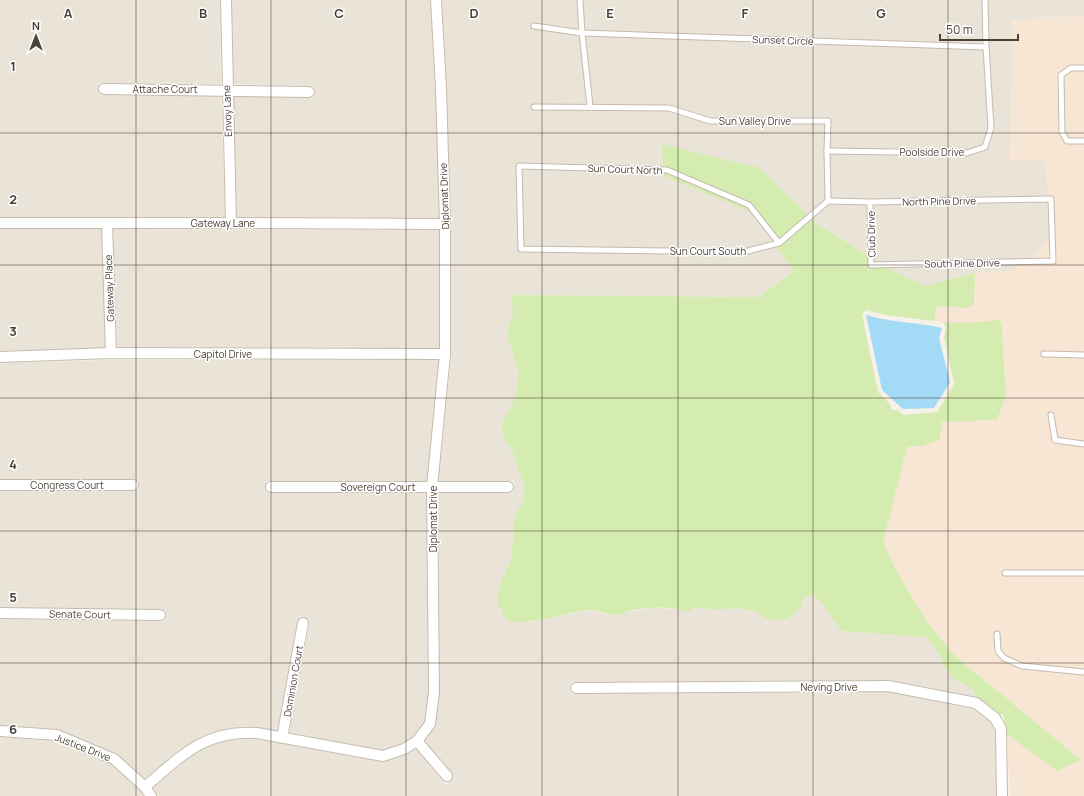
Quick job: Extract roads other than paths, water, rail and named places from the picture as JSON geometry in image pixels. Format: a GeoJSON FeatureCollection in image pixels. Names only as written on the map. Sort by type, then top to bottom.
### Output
{"type":"FeatureCollection","features":[{"type":"Feature","properties":{"kind":"street","name":"Envoy Lane"},"geometry":{"type":"LineString","coordinates":[[226,0],[231,223]]}},
{"type":"Feature","properties":{"kind":"street","name":"Diplomat Drive"},"geometry":{"type":"LineString","coordinates":[[145,787],[183,754],[204,741],[237,732],[247,732],[383,756],[404,749],[416,741],[430,724],[434,692],[432,487],[445,354],[445,224],[441,88],[436,0]]}},
{"type":"Feature","properties":{"kind":"street","name":"Attache Court"},"geometry":{"type":"LineString","coordinates":[[104,89],[309,92]]}},
{"type":"Feature","properties":{"kind":"street","name":"Gateway Lane"},"geometry":{"type":"LineString","coordinates":[[0,223],[445,224]]}},
{"type":"Feature","properties":{"kind":"street","name":"Gateway Place"},"geometry":{"type":"LineString","coordinates":[[107,223],[111,354]]}},
{"type":"Feature","properties":{"kind":"street","name":"Capitol Drive"},"geometry":{"type":"LineString","coordinates":[[0,357],[111,354],[445,354]]}},
{"type":"Feature","properties":{"kind":"street","name":"Congress Court"},"geometry":{"type":"LineString","coordinates":[[0,485],[133,485]]}},
{"type":"Feature","properties":{"kind":"street","name":"Sovereign Court"},"geometry":{"type":"LineString","coordinates":[[271,487],[508,487]]}},
{"type":"Feature","properties":{"kind":"street","name":"Senate Court"},"geometry":{"type":"LineString","coordinates":[[0,613],[160,616]]}},
{"type":"Feature","properties":{"kind":"street","name":"Dominion Court"},"geometry":{"type":"LineString","coordinates":[[282,738],[303,624]]}},
{"type":"Feature","properties":{"kind":"street","name":"Neving Drive"},"geometry":{"type":"LineString","coordinates":[[576,688],[888,686],[976,703],[995,718],[1001,729],[1002,796]]}},
{"type":"Feature","properties":{"kind":"street","name":"Justice Drive"},"geometry":{"type":"LineString","coordinates":[[0,731],[57,735],[114,758],[145,787],[151,796]]}},
{"type":"Feature","properties":{"kind":"street"},"geometry":{"type":"LineString","coordinates":[[416,741],[446,776]]}},
{"type":"Feature","properties":{"kind":"lane"},"geometry":{"type":"LineString","coordinates":[[580,0],[590,106]]}},
{"type":"Feature","properties":{"kind":"lane"},"geometry":{"type":"LineString","coordinates":[[985,0],[986,48]]}},
{"type":"Feature","properties":{"kind":"lane","name":"Sunset Circle"},"geometry":{"type":"LineString","coordinates":[[534,26],[582,33],[986,48]]}},
{"type":"Feature","properties":{"kind":"lane","name":"Poolside Drive"},"geometry":{"type":"LineString","coordinates":[[827,151],[967,153],[985,147],[991,128],[986,48]]}},
{"type":"Feature","properties":{"kind":"lane"},"geometry":{"type":"LineString","coordinates":[[1084,68],[1071,68],[1061,75],[1062,132],[1067,141],[1084,141]]}},
{"type":"Feature","properties":{"kind":"lane","name":"Sun Valley Drive"},"geometry":{"type":"LineString","coordinates":[[534,107],[590,106],[669,108],[710,121],[828,121],[827,151]]}},
{"type":"Feature","properties":{"kind":"lane"},"geometry":{"type":"LineString","coordinates":[[827,151],[828,201]]}},
{"type":"Feature","properties":{"kind":"lane","name":"Sun Court North"},"geometry":{"type":"LineString","coordinates":[[521,250],[519,166],[667,170],[749,205],[779,243]]}},
{"type":"Feature","properties":{"kind":"lane","name":"North Pine Drive"},"geometry":{"type":"LineString","coordinates":[[828,201],[870,202],[1051,199],[1053,261]]}},
{"type":"Feature","properties":{"kind":"lane","name":"Sun Court South"},"geometry":{"type":"LineString","coordinates":[[521,250],[744,252],[779,243],[828,201]]}},
{"type":"Feature","properties":{"kind":"lane","name":"Club Drive"},"geometry":{"type":"LineString","coordinates":[[870,202],[871,265]]}},
{"type":"Feature","properties":{"kind":"lane","name":"South Pine Drive"},"geometry":{"type":"LineString","coordinates":[[871,265],[1053,261]]}},
{"type":"Feature","properties":{"kind":"lane"},"geometry":{"type":"LineString","coordinates":[[1044,354],[1084,355]]}},
{"type":"Feature","properties":{"kind":"lane"},"geometry":{"type":"LineString","coordinates":[[1051,415],[1055,440],[1084,444]]}},
{"type":"Feature","properties":{"kind":"lane"},"geometry":{"type":"LineString","coordinates":[[1005,573],[1084,573]]}},
{"type":"Feature","properties":{"kind":"lane"},"geometry":{"type":"LineString","coordinates":[[997,634],[998,651],[1004,658],[1022,666],[1084,672]]}},
{"type":"Feature","properties":{"kind":"water"},"geometry":{"type":"Polygon","coordinates":[[[866,315],[885,320],[942,328],[939,338],[950,382],[934,408],[903,409],[882,390],[866,315]]]}}]}
